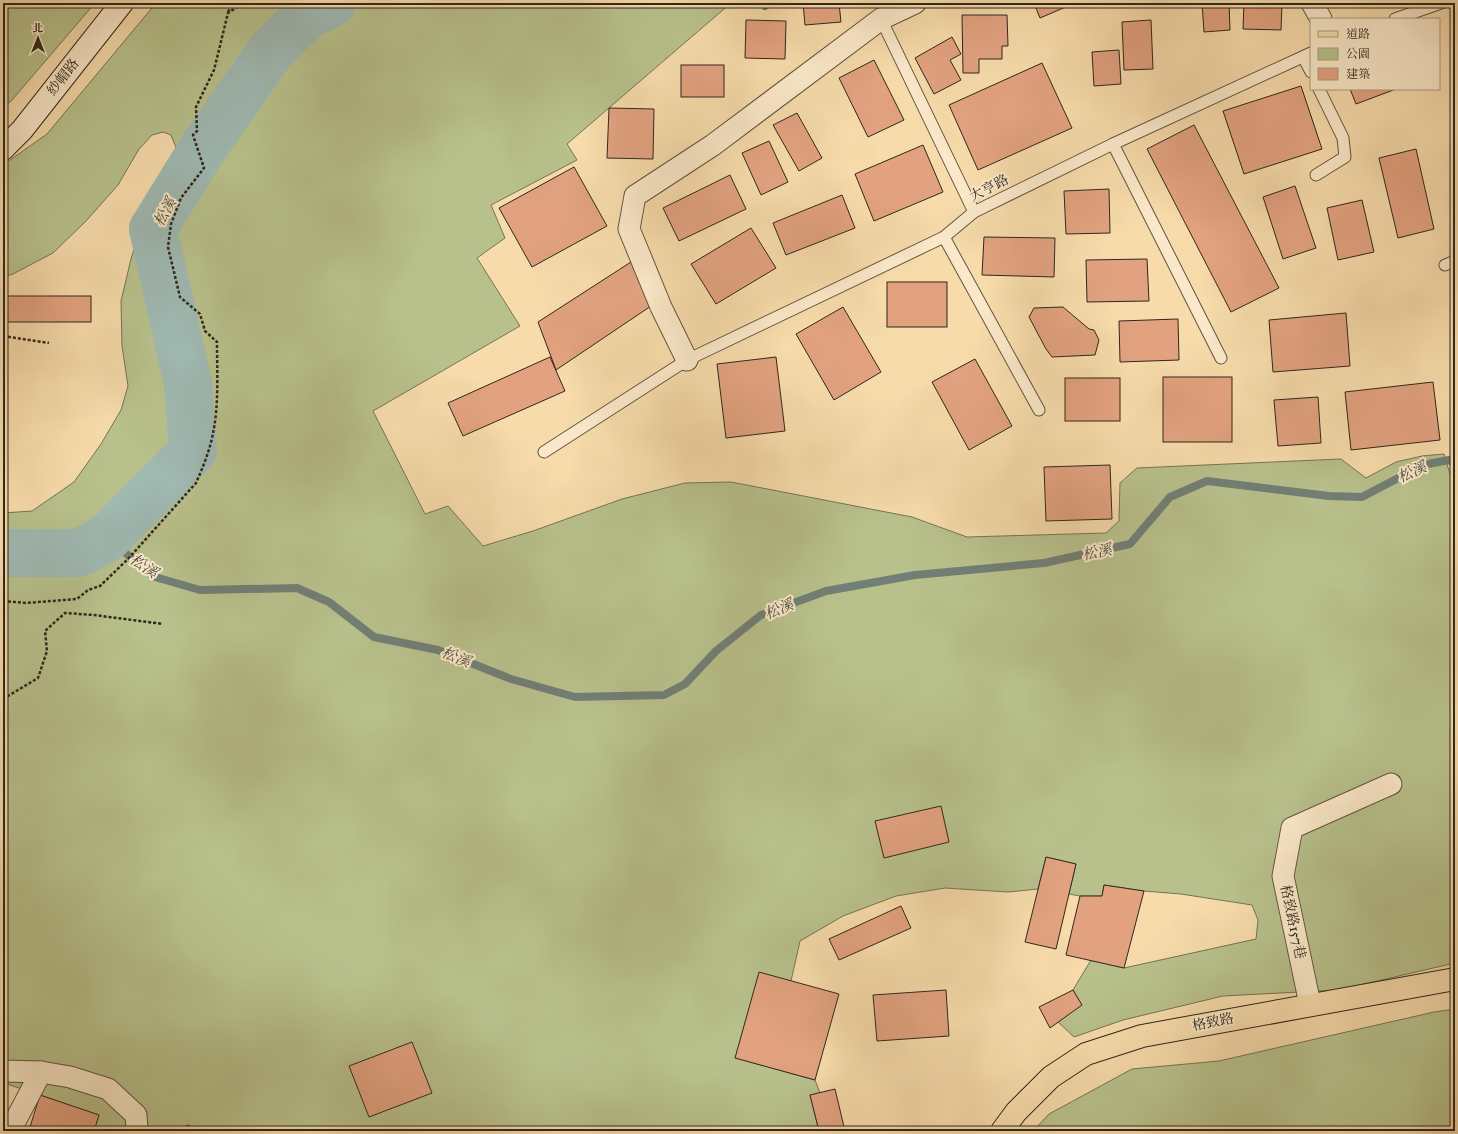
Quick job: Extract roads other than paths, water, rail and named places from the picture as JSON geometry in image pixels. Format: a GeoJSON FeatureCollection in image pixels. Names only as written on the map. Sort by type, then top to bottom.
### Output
{"type":"FeatureCollection","features":[{"type":"Feature","properties":{"kind":"main road","name":"格致路"},"geometry":{"type":"LineString","coordinates":[[1002,1131],[1016,1112],[1051,1077],[1086,1054],[1142,1036],[1310,1004],[1455,979]]}},
{"type":"Feature","properties":{"kind":"street","name":"紗帽路"},"geometry":{"type":"LineString","coordinates":[[3,149],[22,130],[122,3]]}},
{"type":"Feature","properties":{"kind":"street"},"geometry":{"type":"LineString","coordinates":[[687,360],[662,307],[629,229],[635,196],[713,145],[881,19],[915,3]]}},
{"type":"Feature","properties":{"kind":"street"},"geometry":{"type":"LineString","coordinates":[[1312,3],[1320,18]]}},
{"type":"Feature","properties":{"kind":"street","name":"格致路157巷"},"geometry":{"type":"LineString","coordinates":[[1310,1004],[1283,876],[1292,828],[1391,784]]}},
{"type":"Feature","properties":{"kind":"street"},"geometry":{"type":"LineString","coordinates":[[3,1071],[41,1072],[70,1077],[108,1089],[136,1115],[137,1131]]}},
{"type":"Feature","properties":{"kind":"street"},"geometry":{"type":"LineString","coordinates":[[10,1131],[41,1072]]}},
{"type":"Feature","properties":{"kind":"lane"},"geometry":{"type":"LineString","coordinates":[[1398,18],[1441,3]]}},
{"type":"Feature","properties":{"kind":"lane"},"geometry":{"type":"LineString","coordinates":[[881,19],[974,212]]}},
{"type":"Feature","properties":{"kind":"lane"},"geometry":{"type":"LineString","coordinates":[[1307,55],[1310,68]]}},
{"type":"Feature","properties":{"kind":"lane","name":"大亨路"},"geometry":{"type":"LineString","coordinates":[[544,452],[687,360],[944,237],[974,212],[1113,144],[1307,55]]}},
{"type":"Feature","properties":{"kind":"lane"},"geometry":{"type":"LineString","coordinates":[[1316,175],[1345,157],[1343,138],[1319,90]]}},
{"type":"Feature","properties":{"kind":"lane"},"geometry":{"type":"LineString","coordinates":[[1113,144],[1221,358]]}},
{"type":"Feature","properties":{"kind":"lane"},"geometry":{"type":"LineString","coordinates":[[944,237],[1040,410]]}},
{"type":"Feature","properties":{"kind":"waterway","name":"松溪"},"geometry":{"type":"LineString","coordinates":[[3,553],[79,553],[107,538],[193,451],[188,383],[153,229],[203,148],[271,51],[306,16],[332,3]]}},
{"type":"Feature","properties":{"kind":"waterway"},"geometry":{"type":"LineString","coordinates":[[765,6],[769,3]]}},
{"type":"Feature","properties":{"kind":"waterway","name":"松溪"},"geometry":{"type":"LineString","coordinates":[[107,538],[155,577],[200,590],[297,588],[329,602],[374,637],[438,650],[511,679],[575,697],[664,695],[685,684],[716,651],[761,615],[826,591],[915,575],[1044,563],[1130,544],[1170,497],[1207,481],[1329,496],[1362,497],[1423,465],[1449,460],[1455,464]]}}]}
